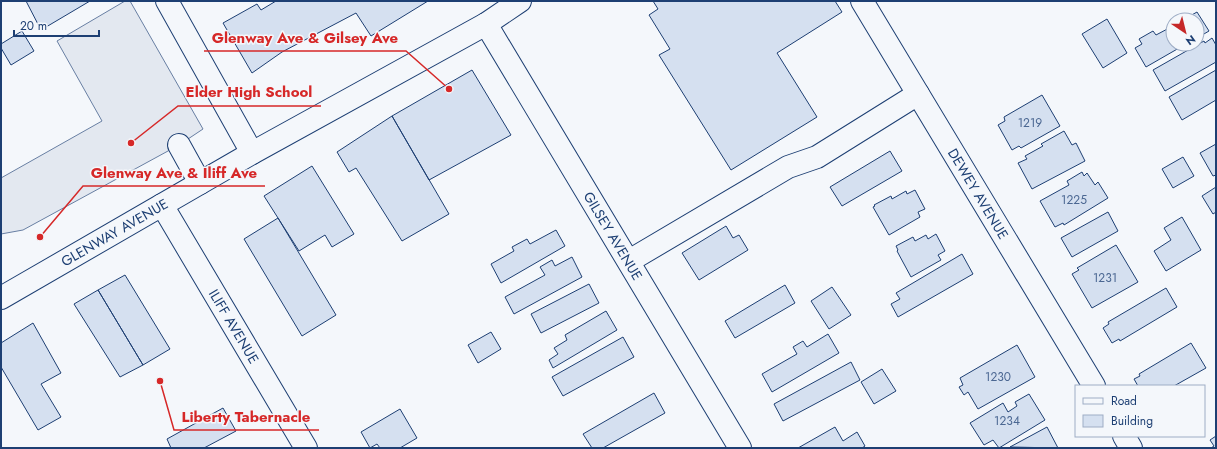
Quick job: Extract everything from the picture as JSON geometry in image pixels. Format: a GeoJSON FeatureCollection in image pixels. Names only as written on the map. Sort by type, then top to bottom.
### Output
{"type":"FeatureCollection","features":[{"type":"Feature","properties":{"kind":"street"},"geometry":{"type":"LineString","coordinates":[[167,1],[252,153]]}},
{"type":"Feature","properties":{"kind":"street","name":"GLENWAY AVENUE"},"geometry":{"type":"LineString","coordinates":[[1,298],[252,153],[486,24],[520,1]]}},
{"type":"Feature","properties":{"kind":"street","name":"DEWEY AVENUE"},"geometry":{"type":"LineString","coordinates":[[862,1],[1093,385]]}},
{"type":"Feature","properties":{"kind":"street","name":"GILSEY AVENUE"},"geometry":{"type":"LineString","coordinates":[[486,24],[740,448]]}},
{"type":"Feature","properties":{"kind":"street"},"geometry":{"type":"LineString","coordinates":[[628,262],[788,167],[817,157],[918,94]]}},
{"type":"Feature","properties":{"kind":"street"},"geometry":{"type":"LineString","coordinates":[[179,145],[200,183]]}},
{"type":"Feature","properties":{"kind":"street","name":"ILIFF AVENUE"},"geometry":{"type":"LineString","coordinates":[[162,205],[306,448]]}},
{"type":"Feature","properties":{"kind":"street"},"geometry":{"type":"LineString","coordinates":[[1125,437],[1131,448]]}},
{"type":"Feature","properties":{"kind":"shaded area"},"geometry":{"type":"Polygon","coordinates":[[[125,1],[130,1],[203,129],[179,145],[23,230],[1,234],[1,178],[102,121],[57,41],[125,1]]]}},
{"type":"Feature","properties":{"kind":"building"},"geometry":{"type":"Polygon","coordinates":[[[26,1],[90,1],[41,30],[26,1]]]}},
{"type":"Feature","properties":{"kind":"building"},"geometry":{"type":"Polygon","coordinates":[[[276,1],[428,1],[371,36],[356,13],[282,52],[252,73],[223,23],[257,4],[261,10],[276,1]]]}},
{"type":"Feature","properties":{"kind":"building"},"geometry":{"type":"Polygon","coordinates":[[[653,1],[835,1],[842,12],[777,53],[817,117],[731,170],[659,55],[670,49],[649,15],[658,9],[653,1]]]}},
{"type":"Feature","properties":{"kind":"building"},"geometry":{"type":"Polygon","coordinates":[[[1107,19],[1127,53],[1103,68],[1082,34],[1107,19]]]}},
{"type":"Feature","properties":{"kind":"building"},"geometry":{"type":"Polygon","coordinates":[[[1205,25],[1209,31],[1205,33],[1205,25]]]}},
{"type":"Feature","properties":{"kind":"building"},"geometry":{"type":"Polygon","coordinates":[[[1165,30],[1165,52],[1172,52],[1146,67],[1135,48],[1142,44],[1139,39],[1153,31],[1156,35],[1165,30]]]}},
{"type":"Feature","properties":{"kind":"building"},"geometry":{"type":"Polygon","coordinates":[[[22,31],[34,51],[11,65],[1,48],[1,44],[22,31]]]}},
{"type":"Feature","properties":{"kind":"building"},"geometry":{"type":"Polygon","coordinates":[[[1212,38],[1216,45],[1216,62],[1165,91],[1153,70],[1185,52],[1205,52],[1205,43],[1212,38]]]}},
{"type":"Feature","properties":{"kind":"building"},"geometry":{"type":"Polygon","coordinates":[[[472,70],[511,135],[429,180],[392,116],[472,70]]]}},
{"type":"Feature","properties":{"kind":"building"},"geometry":{"type":"Polygon","coordinates":[[[1216,70],[1216,100],[1182,120],[1169,97],[1216,70]]]}},
{"type":"Feature","properties":{"kind":"building"},"geometry":{"type":"Polygon","coordinates":[[[1042,95],[1060,126],[1021,148],[1019,146],[1012,150],[998,125],[1005,121],[1004,117],[1042,95]]]}},
{"type":"Feature","properties":{"kind":"building"},"geometry":{"type":"Polygon","coordinates":[[[392,116],[449,214],[402,241],[356,168],[349,172],[337,152],[392,116]]]}},
{"type":"Feature","properties":{"kind":"building"},"geometry":{"type":"Polygon","coordinates":[[[1064,131],[1072,145],[1076,143],[1085,161],[1032,189],[1018,163],[1027,159],[1025,156],[1043,146],[1041,144],[1064,131]]]}},
{"type":"Feature","properties":{"kind":"building"},"geometry":{"type":"Polygon","coordinates":[[[1216,144],[1216,175],[1213,176],[1200,153],[1216,144]]]}},
{"type":"Feature","properties":{"kind":"building"},"geometry":{"type":"Polygon","coordinates":[[[890,151],[902,171],[842,206],[830,187],[890,151]]]}},
{"type":"Feature","properties":{"kind":"building"},"geometry":{"type":"Polygon","coordinates":[[[1183,157],[1194,176],[1173,188],[1162,169],[1183,157]]]}},
{"type":"Feature","properties":{"kind":"building"},"geometry":{"type":"Polygon","coordinates":[[[312,166],[354,234],[332,247],[325,235],[299,251],[264,196],[312,166]]]}},
{"type":"Feature","properties":{"kind":"building"},"geometry":{"type":"Polygon","coordinates":[[[1082,172],[1084,176],[1087,173],[1095,185],[1098,182],[1108,198],[1064,225],[1063,223],[1055,227],[1040,201],[1069,185],[1067,181],[1082,172]]]}},
{"type":"Feature","properties":{"kind":"building"},"geometry":{"type":"Polygon","coordinates":[[[1216,187],[1216,212],[1213,214],[1202,196],[1216,187]]]}},
{"type":"Feature","properties":{"kind":"building"},"geometry":{"type":"Polygon","coordinates":[[[915,190],[925,209],[918,212],[920,217],[889,235],[873,207],[875,206],[874,205],[891,196],[892,199],[906,191],[907,194],[915,190]]]}},
{"type":"Feature","properties":{"kind":"building"},"geometry":{"type":"Polygon","coordinates":[[[1108,212],[1118,231],[1072,257],[1061,238],[1108,212]]]}},
{"type":"Feature","properties":{"kind":"building"},"geometry":{"type":"Polygon","coordinates":[[[1182,217],[1201,250],[1166,271],[1154,251],[1171,240],[1164,228],[1182,217]]]}},
{"type":"Feature","properties":{"kind":"building"},"geometry":{"type":"Polygon","coordinates":[[[278,218],[336,315],[302,336],[244,239],[278,218]]]}},
{"type":"Feature","properties":{"kind":"building"},"geometry":{"type":"Polygon","coordinates":[[[726,226],[733,238],[739,235],[748,250],[699,280],[682,253],[726,226]]]}},
{"type":"Feature","properties":{"kind":"building"},"geometry":{"type":"Polygon","coordinates":[[[556,230],[565,246],[501,283],[491,264],[514,251],[512,247],[527,239],[530,244],[556,230]]]}},
{"type":"Feature","properties":{"kind":"building"},"geometry":{"type":"Polygon","coordinates":[[[936,234],[945,251],[938,255],[941,260],[911,277],[897,251],[896,246],[913,237],[915,241],[926,235],[928,239],[936,234]]]}},
{"type":"Feature","properties":{"kind":"building"},"geometry":{"type":"Polygon","coordinates":[[[1116,245],[1138,282],[1092,308],[1072,274],[1079,270],[1077,268],[1116,245]]]}},
{"type":"Feature","properties":{"kind":"building"},"geometry":{"type":"Polygon","coordinates":[[[962,254],[973,274],[898,317],[891,304],[900,299],[896,293],[962,254]]]}},
{"type":"Feature","properties":{"kind":"building"},"geometry":{"type":"Polygon","coordinates":[[[572,257],[582,277],[514,314],[505,297],[545,275],[540,267],[552,260],[555,266],[572,257]]]}},
{"type":"Feature","properties":{"kind":"building"},"geometry":{"type":"Polygon","coordinates":[[[125,275],[170,349],[143,365],[98,290],[125,275]]]}},
{"type":"Feature","properties":{"kind":"building"},"geometry":{"type":"Polygon","coordinates":[[[589,284],[599,303],[541,333],[531,314],[589,284]]]}},
{"type":"Feature","properties":{"kind":"building"},"geometry":{"type":"Polygon","coordinates":[[[785,285],[795,303],[735,338],[725,321],[785,285]]]}},
{"type":"Feature","properties":{"kind":"building"},"geometry":{"type":"Polygon","coordinates":[[[832,287],[851,315],[829,329],[811,301],[832,287]]]}},
{"type":"Feature","properties":{"kind":"building"},"geometry":{"type":"Polygon","coordinates":[[[1166,288],[1177,307],[1120,341],[1119,339],[1112,343],[1103,328],[1109,324],[1108,322],[1166,288]]]}},
{"type":"Feature","properties":{"kind":"building"},"geometry":{"type":"Polygon","coordinates":[[[98,290],[143,365],[120,377],[74,304],[98,290]]]}},
{"type":"Feature","properties":{"kind":"building"},"geometry":{"type":"Polygon","coordinates":[[[606,311],[617,330],[553,368],[549,360],[558,354],[554,348],[567,340],[565,335],[606,311]]]}},
{"type":"Feature","properties":{"kind":"building"},"geometry":{"type":"Polygon","coordinates":[[[33,323],[61,373],[41,384],[61,417],[38,430],[1,367],[1,343],[33,323]]]}},
{"type":"Feature","properties":{"kind":"building"},"geometry":{"type":"Polygon","coordinates":[[[491,332],[501,349],[478,363],[468,345],[491,332]]]}},
{"type":"Feature","properties":{"kind":"building"},"geometry":{"type":"Polygon","coordinates":[[[828,334],[839,353],[772,392],[762,374],[797,354],[793,347],[803,341],[807,347],[828,334]]]}},
{"type":"Feature","properties":{"kind":"building"},"geometry":{"type":"Polygon","coordinates":[[[623,337],[634,357],[563,396],[552,377],[623,337]]]}},
{"type":"Feature","properties":{"kind":"building"},"geometry":{"type":"Polygon","coordinates":[[[1191,343],[1206,368],[1176,385],[1137,385],[1134,379],[1140,376],[1139,374],[1191,343]]]}},
{"type":"Feature","properties":{"kind":"building"},"geometry":{"type":"Polygon","coordinates":[[[1017,345],[1035,377],[978,409],[968,392],[964,395],[959,387],[963,385],[960,378],[1017,345]]]}},
{"type":"Feature","properties":{"kind":"building"},"geometry":{"type":"Polygon","coordinates":[[[851,362],[860,380],[783,421],[774,404],[851,362]]]}},
{"type":"Feature","properties":{"kind":"building"},"geometry":{"type":"Polygon","coordinates":[[[882,369],[896,391],[874,404],[861,382],[882,369]]]}},
{"type":"Feature","properties":{"kind":"building"},"geometry":{"type":"Polygon","coordinates":[[[654,393],[665,413],[603,448],[592,448],[583,434],[654,393]]]}},
{"type":"Feature","properties":{"kind":"building"},"geometry":{"type":"Polygon","coordinates":[[[1029,394],[1045,420],[999,448],[993,440],[984,445],[970,423],[1003,403],[1008,412],[1017,406],[1015,402],[1029,394]]]}},
{"type":"Feature","properties":{"kind":"building"},"geometry":{"type":"Polygon","coordinates":[[[223,408],[236,431],[204,448],[171,448],[167,439],[223,408]]]}},
{"type":"Feature","properties":{"kind":"building"},"geometry":{"type":"Polygon","coordinates":[[[400,409],[417,438],[400,448],[380,448],[377,444],[370,448],[361,432],[400,409]]]}},
{"type":"Feature","properties":{"kind":"building"},"geometry":{"type":"Polygon","coordinates":[[[835,427],[843,441],[857,432],[865,446],[862,448],[798,448],[835,427]]]}},
{"type":"Feature","properties":{"kind":"building"},"geometry":{"type":"Polygon","coordinates":[[[1047,427],[1058,448],[1010,447],[1047,427]]]}},
{"type":"Feature","properties":{"kind":"building"},"geometry":{"type":"Polygon","coordinates":[[[1216,436],[1216,448],[1211,448],[1214,446],[1210,440],[1216,436]]]}},
{"type":"Feature","properties":{"kind":"place","name":"Glenway Ave & Gilsey Ave"},"geometry":{"type":"Point","coordinates":[449,89]}},
{"type":"Feature","properties":{"kind":"place","name":"Elder High School"},"geometry":{"type":"Point","coordinates":[131,143]}},
{"type":"Feature","properties":{"kind":"place","name":"Glenway Ave & Iliff Ave"},"geometry":{"type":"Point","coordinates":[40,237]}},
{"type":"Feature","properties":{"kind":"place","name":"Liberty Tabernacle"},"geometry":{"type":"Point","coordinates":[160,381]}}]}
